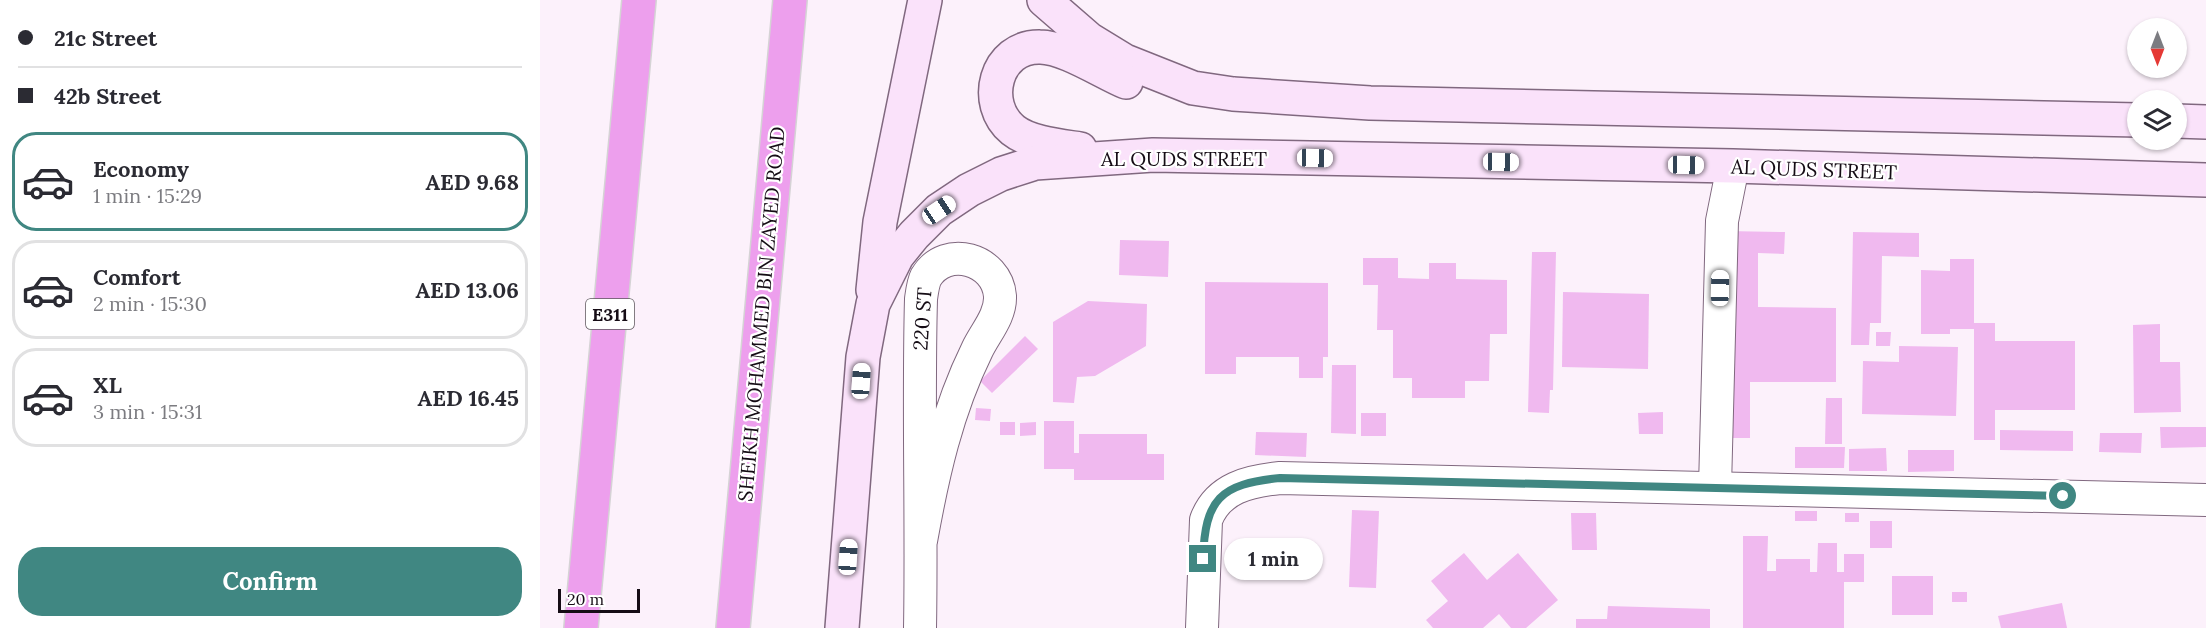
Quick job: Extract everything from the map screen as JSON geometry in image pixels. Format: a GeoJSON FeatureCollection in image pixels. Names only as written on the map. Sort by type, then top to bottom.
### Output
{"type":"FeatureCollection","features":[{"type":"Feature","properties":{"kind":"highway","name":"E311"},"geometry":{"type":"LineString","coordinates":[[581,628],[639,0]]}},
{"type":"Feature","properties":{"kind":"highway","name":"SHEIKH MOHAMMED BIN ZAYED ROAD"},"geometry":{"type":"LineString","coordinates":[[733,628],[790,0]]}},
{"type":"Feature","properties":{"kind":"main road"},"geometry":{"type":"LineString","coordinates":[[873,304],[879,222],[925,0]]}},
{"type":"Feature","properties":{"kind":"main road"},"geometry":{"type":"LineString","coordinates":[[1044,0],[1089,39],[1125,61],[1193,88],[1233,94],[1370,103],[2127,120]]}},
{"type":"Feature","properties":{"kind":"main road"},"geometry":{"type":"LineString","coordinates":[[1153,155],[1070,147],[1033,140],[1016,133],[1003,122],[996,106],[994,89],[998,73],[1008,60],[1022,50],[1039,47],[1056,49],[1161,96],[1195,103],[1271,110],[1306,110],[1370,103]]}},
{"type":"Feature","properties":{"kind":"main road"},"geometry":{"type":"LineString","coordinates":[[2187,121],[2206,122]]}},
{"type":"Feature","properties":{"kind":"main road","name":"AL QUDS STREET"},"geometry":{"type":"LineString","coordinates":[[842,628],[863,357],[873,304],[884,279],[914,235],[939,210],[969,190],[1001,174],[1035,164],[1153,155],[1733,166],[2206,180]]}},
{"type":"Feature","properties":{"kind":"street"},"geometry":{"type":"LineString","coordinates":[[1715,487],[1722,221],[1733,166]]}},
{"type":"Feature","properties":{"kind":"street","name":"220 ST"},"geometry":{"type":"LineString","coordinates":[[920,628],[921,541],[918,453],[921,299],[925,278],[936,265],[951,259],[971,260],[985,267],[994,279],[1000,296],[998,310],[963,379],[949,414],[930,490],[921,541]]}},
{"type":"Feature","properties":{"kind":"street"},"geometry":{"type":"LineString","coordinates":[[1202,628],[1206,520],[1210,509],[1220,496],[1254,480],[1280,478],[1715,487],[2206,500]]}},
{"type":"Feature","properties":{"kind":"building"},"geometry":{"type":"Polygon","coordinates":[[[1726,231],[1785,232],[1784,254],[1758,253],[1758,307],[1836,308],[1836,382],[1750,382],[1750,438],[1725,438],[1726,231]]]}},
{"type":"Feature","properties":{"kind":"building"},"geometry":{"type":"Polygon","coordinates":[[[1853,232],[1919,233],[1919,257],[1882,256],[1881,323],[1870,323],[1869,345],[1851,345],[1853,232]]]}},
{"type":"Feature","properties":{"kind":"building"},"geometry":{"type":"Polygon","coordinates":[[[1120,240],[1169,241],[1168,277],[1119,275],[1120,240]]]}},
{"type":"Feature","properties":{"kind":"building"},"geometry":{"type":"Polygon","coordinates":[[[1532,252],[1556,252],[1553,390],[1550,390],[1549,413],[1528,412],[1532,252]]]}},
{"type":"Feature","properties":{"kind":"building"},"geometry":{"type":"Polygon","coordinates":[[[1363,258],[1398,258],[1398,278],[1429,279],[1429,263],[1456,263],[1456,279],[1507,280],[1507,334],[1490,334],[1489,381],[1465,381],[1465,398],[1412,398],[1412,378],[1393,378],[1393,330],[1377,330],[1378,285],[1363,285],[1363,258]]]}},
{"type":"Feature","properties":{"kind":"building"},"geometry":{"type":"Polygon","coordinates":[[[1950,259],[1974,259],[1974,323],[1995,323],[1995,341],[2075,341],[2075,410],[1995,410],[1995,440],[1974,440],[1974,329],[1950,329],[1950,334],[1921,334],[1921,270],[1950,271],[1950,259]]]}},
{"type":"Feature","properties":{"kind":"building"},"geometry":{"type":"Polygon","coordinates":[[[1205,282],[1328,283],[1328,357],[1323,357],[1323,378],[1299,378],[1299,357],[1236,357],[1236,374],[1205,374],[1205,282]]]}},
{"type":"Feature","properties":{"kind":"building"},"geometry":{"type":"Polygon","coordinates":[[[1563,292],[1649,294],[1648,369],[1562,367],[1563,292]]]}},
{"type":"Feature","properties":{"kind":"building"},"geometry":{"type":"Polygon","coordinates":[[[1088,301],[1147,304],[1146,346],[1095,376],[1077,377],[1074,403],[1053,402],[1053,322],[1088,301]]]}},
{"type":"Feature","properties":{"kind":"building"},"geometry":{"type":"Polygon","coordinates":[[[2160,324],[2160,362],[2180,362],[2181,412],[2134,413],[2133,325],[2160,324]]]}},
{"type":"Feature","properties":{"kind":"building"},"geometry":{"type":"Polygon","coordinates":[[[1876,332],[1891,332],[1890,346],[1876,346],[1876,332]]]}},
{"type":"Feature","properties":{"kind":"building"},"geometry":{"type":"Polygon","coordinates":[[[1025,336],[1038,349],[992,393],[980,381],[1025,336]]]}},
{"type":"Feature","properties":{"kind":"building"},"geometry":{"type":"Polygon","coordinates":[[[1899,346],[1958,347],[1956,416],[1862,414],[1863,361],[1899,362],[1899,346]]]}},
{"type":"Feature","properties":{"kind":"building"},"geometry":{"type":"Polygon","coordinates":[[[1332,365],[1356,365],[1356,434],[1331,433],[1332,365]]]}},
{"type":"Feature","properties":{"kind":"building"},"geometry":{"type":"Polygon","coordinates":[[[1826,398],[1842,398],[1842,444],[1825,444],[1826,398]]]}},
{"type":"Feature","properties":{"kind":"building"},"geometry":{"type":"Polygon","coordinates":[[[976,408],[991,409],[990,421],[975,420],[976,408]]]}},
{"type":"Feature","properties":{"kind":"building"},"geometry":{"type":"Polygon","coordinates":[[[1663,412],[1663,434],[1639,434],[1638,413],[1663,412]]]}},
{"type":"Feature","properties":{"kind":"building"},"geometry":{"type":"Polygon","coordinates":[[[1361,413],[1386,413],[1386,436],[1361,436],[1361,413]]]}},
{"type":"Feature","properties":{"kind":"building"},"geometry":{"type":"Polygon","coordinates":[[[1044,421],[1074,421],[1074,453],[1079,453],[1079,434],[1147,434],[1147,454],[1164,454],[1164,480],[1074,480],[1074,469],[1044,469],[1044,421]]]}},
{"type":"Feature","properties":{"kind":"building"},"geometry":{"type":"Polygon","coordinates":[[[1000,422],[1015,422],[1015,435],[1000,435],[1000,422]]]}},
{"type":"Feature","properties":{"kind":"building"},"geometry":{"type":"Polygon","coordinates":[[[1036,422],[1036,435],[1020,436],[1020,423],[1036,422]]]}},
{"type":"Feature","properties":{"kind":"building"},"geometry":{"type":"Polygon","coordinates":[[[2160,427],[2206,427],[2206,447],[2161,448],[2160,427]]]}},
{"type":"Feature","properties":{"kind":"building"},"geometry":{"type":"Polygon","coordinates":[[[2000,430],[2073,431],[2073,451],[2000,450],[2000,430]]]}},
{"type":"Feature","properties":{"kind":"building"},"geometry":{"type":"Polygon","coordinates":[[[1256,432],[1307,433],[1306,457],[1255,455],[1256,432]]]}},
{"type":"Feature","properties":{"kind":"building"},"geometry":{"type":"Polygon","coordinates":[[[2100,433],[2142,433],[2141,453],[2099,452],[2100,433]]]}},
{"type":"Feature","properties":{"kind":"building"},"geometry":{"type":"Polygon","coordinates":[[[1795,447],[1845,447],[1844,468],[1795,468],[1795,447]]]}},
{"type":"Feature","properties":{"kind":"building"},"geometry":{"type":"Polygon","coordinates":[[[1886,448],[1887,471],[1849,471],[1849,449],[1886,448]]]}},
{"type":"Feature","properties":{"kind":"building"},"geometry":{"type":"Polygon","coordinates":[[[1908,450],[1954,450],[1954,471],[1908,472],[1908,450]]]}},
{"type":"Feature","properties":{"kind":"building"},"geometry":{"type":"Polygon","coordinates":[[[1352,510],[1379,511],[1376,588],[1349,587],[1352,510]]]}},
{"type":"Feature","properties":{"kind":"building"},"geometry":{"type":"Polygon","coordinates":[[[1795,511],[1817,511],[1817,521],[1795,521],[1795,511]]]}},
{"type":"Feature","properties":{"kind":"building"},"geometry":{"type":"Polygon","coordinates":[[[1571,513],[1596,513],[1597,550],[1572,550],[1571,513]]]}},
{"type":"Feature","properties":{"kind":"building"},"geometry":{"type":"Polygon","coordinates":[[[1845,513],[1859,513],[1859,522],[1845,522],[1845,513]]]}},
{"type":"Feature","properties":{"kind":"building"},"geometry":{"type":"Polygon","coordinates":[[[1870,521],[1892,521],[1892,548],[1870,548],[1870,521]]]}},
{"type":"Feature","properties":{"kind":"building"},"geometry":{"type":"Polygon","coordinates":[[[1743,536],[1768,536],[1767,571],[1776,571],[1776,559],[1810,559],[1810,572],[1817,572],[1818,543],[1837,543],[1837,572],[1844,572],[1844,554],[1864,554],[1864,582],[1844,582],[1844,628],[1743,628],[1743,536]]]}},
{"type":"Feature","properties":{"kind":"building"},"geometry":{"type":"Polygon","coordinates":[[[1464,553],[1487,580],[1518,553],[1558,600],[1526,628],[1511,628],[1499,614],[1483,628],[1433,628],[1426,620],[1448,601],[1431,581],[1464,553]]]}},
{"type":"Feature","properties":{"kind":"building"},"geometry":{"type":"Polygon","coordinates":[[[1892,576],[1933,576],[1933,615],[1892,615],[1892,576]]]}},
{"type":"Feature","properties":{"kind":"building"},"geometry":{"type":"Polygon","coordinates":[[[1952,592],[1967,592],[1967,602],[1952,602],[1952,592]]]}},
{"type":"Feature","properties":{"kind":"building"},"geometry":{"type":"Polygon","coordinates":[[[2062,603],[2067,628],[2001,628],[1998,616],[2062,603]]]}},
{"type":"Feature","properties":{"kind":"building"},"geometry":{"type":"Polygon","coordinates":[[[1608,606],[1710,609],[1710,628],[1576,628],[1576,619],[1607,619],[1608,606]]]}},
{"type":"Feature","properties":{"kind":"route"},"geometry":{"type":"LineString","coordinates":[[1203,559],[1206,520],[1210,509],[1220,496],[1254,480],[1280,478],[2063,496]]}}]}
